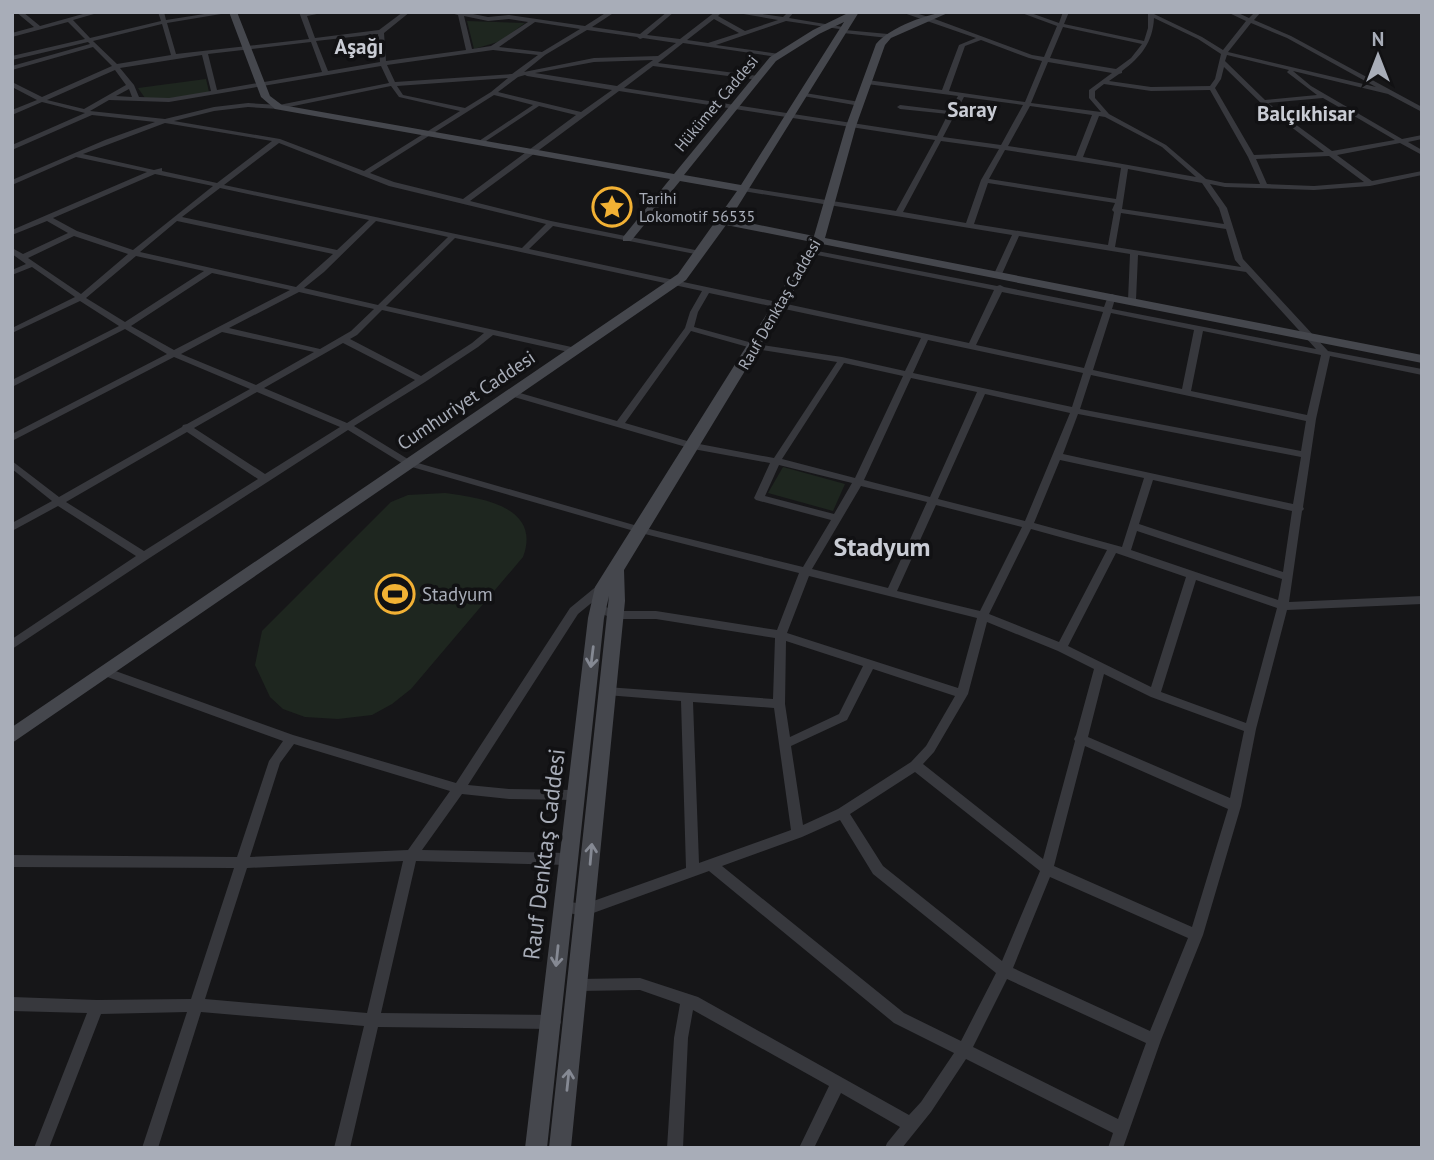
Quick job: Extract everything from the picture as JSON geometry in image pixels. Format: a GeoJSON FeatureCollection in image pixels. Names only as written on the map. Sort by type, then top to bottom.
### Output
{"type":"FeatureCollection","features":[{"type":"Feature","properties":{"kind":"street"},"geometry":{"type":"LineString","coordinates":[[19,12],[38,27]]}},
{"type":"Feature","properties":{"kind":"street"},"geometry":{"type":"LineString","coordinates":[[12,35],[98,12]]}},
{"type":"Feature","properties":{"kind":"street"},"geometry":{"type":"LineString","coordinates":[[161,12],[174,56]]}},
{"type":"Feature","properties":{"kind":"street"},"geometry":{"type":"LineString","coordinates":[[12,58],[85,38],[232,12],[266,97],[279,107],[392,84],[512,76],[594,60],[656,61],[758,78]]}},
{"type":"Feature","properties":{"kind":"street"},"geometry":{"type":"LineString","coordinates":[[324,12],[303,14],[326,74]]}},
{"type":"Feature","properties":{"kind":"street"},"geometry":{"type":"LineString","coordinates":[[12,113],[118,66],[204,52],[381,32],[407,12]]}},
{"type":"Feature","properties":{"kind":"street"},"geometry":{"type":"LineString","coordinates":[[365,173],[492,93],[543,54],[612,12]]}},
{"type":"Feature","properties":{"kind":"street"},"geometry":{"type":"LineString","coordinates":[[640,37],[671,12]]}},
{"type":"Feature","properties":{"kind":"street"},"geometry":{"type":"LineString","coordinates":[[735,12],[888,36],[946,12]]}},
{"type":"Feature","properties":{"kind":"street"},"geometry":{"type":"LineString","coordinates":[[706,46],[784,20],[791,12]]}},
{"type":"Feature","properties":{"kind":"street"},"geometry":{"type":"LineString","coordinates":[[904,12],[1031,57],[1120,72]]}},
{"type":"Feature","properties":{"kind":"street"},"geometry":{"type":"LineString","coordinates":[[1022,12],[1060,24],[1146,43]]}},
{"type":"Feature","properties":{"kind":"street"},"geometry":{"type":"LineString","coordinates":[[968,226],[985,180],[1027,105],[1066,12]]}},
{"type":"Feature","properties":{"kind":"street"},"geometry":{"type":"LineString","coordinates":[[1230,12],[1290,37],[1422,110]]}},
{"type":"Feature","properties":{"kind":"street"},"geometry":{"type":"LineString","coordinates":[[1212,88],[1224,63],[1224,53],[1258,12]]}},
{"type":"Feature","properties":{"kind":"street"},"geometry":{"type":"LineString","coordinates":[[470,52],[456,13],[500,20],[512,15],[586,30],[778,55]]}},
{"type":"Feature","properties":{"kind":"street"},"geometry":{"type":"LineString","coordinates":[[465,201],[580,114],[681,43],[716,14],[744,33]]}},
{"type":"Feature","properties":{"kind":"street","name":"Hükümet Caddesi"},"geometry":{"type":"LineString","coordinates":[[627,239],[778,55],[827,26],[854,14]]}},
{"type":"Feature","properties":{"kind":"street","name":"Cumhuriyet Caddesi"},"geometry":{"type":"LineString","coordinates":[[12,736],[510,393],[674,284],[688,271],[723,221],[854,14]]}},
{"type":"Feature","properties":{"kind":"street"},"geometry":{"type":"LineString","coordinates":[[1107,115],[1091,94],[1095,87],[1135,59],[1146,43],[1151,14],[1224,53],[1392,93]]}},
{"type":"Feature","properties":{"kind":"street"},"geometry":{"type":"LineString","coordinates":[[69,19],[85,38],[118,66],[137,100]]}},
{"type":"Feature","properties":{"kind":"street"},"geometry":{"type":"LineString","coordinates":[[493,48],[533,21]]}},
{"type":"Feature","properties":{"kind":"street"},"geometry":{"type":"LineString","coordinates":[[381,32],[381,64],[401,96],[466,110]]}},
{"type":"Feature","properties":{"kind":"street","name":"Rauf Denktaş Caddesi"},"geometry":{"type":"LineString","coordinates":[[560,1148],[579,985],[606,691],[607,612],[603,587],[812,252],[851,126],[881,44],[888,36]]}},
{"type":"Feature","properties":{"kind":"street"},"geometry":{"type":"LineString","coordinates":[[946,92],[962,45],[982,38]]}},
{"type":"Feature","properties":{"kind":"street"},"geometry":{"type":"LineString","coordinates":[[12,68],[93,45]]}},
{"type":"Feature","properties":{"kind":"street"},"geometry":{"type":"LineString","coordinates":[[107,99],[164,101],[493,48],[543,54]]}},
{"type":"Feature","properties":{"kind":"street"},"geometry":{"type":"LineString","coordinates":[[204,52],[215,93]]}},
{"type":"Feature","properties":{"kind":"street"},"geometry":{"type":"LineString","coordinates":[[1224,63],[1288,123],[1370,184]]}},
{"type":"Feature","properties":{"kind":"street"},"geometry":{"type":"LineString","coordinates":[[1286,69],[1324,96],[1422,153]]}},
{"type":"Feature","properties":{"kind":"street"},"geometry":{"type":"LineString","coordinates":[[527,74],[791,117],[1079,158],[1225,185],[1314,188],[1370,184],[1422,173]]}},
{"type":"Feature","properties":{"kind":"street"},"geometry":{"type":"LineString","coordinates":[[867,82],[1107,115],[1164,146],[1203,181],[1223,208],[1235,251],[1247,270],[1326,354]]}},
{"type":"Feature","properties":{"kind":"street"},"geometry":{"type":"LineString","coordinates":[[1105,82],[1151,89],[1212,88]]}},
{"type":"Feature","properties":{"kind":"street"},"geometry":{"type":"LineString","coordinates":[[12,84],[44,101],[88,112],[164,121],[278,140],[392,184],[551,223],[700,254]]}},
{"type":"Feature","properties":{"kind":"street"},"geometry":{"type":"LineString","coordinates":[[12,148],[88,112],[131,85]]}},
{"type":"Feature","properties":{"kind":"street"},"geometry":{"type":"LineString","coordinates":[[1212,88],[1252,157],[1265,187]]}},
{"type":"Feature","properties":{"kind":"street"},"geometry":{"type":"LineString","coordinates":[[492,93],[580,114]]}},
{"type":"Feature","properties":{"kind":"street"},"geometry":{"type":"LineString","coordinates":[[805,95],[860,104]]}},
{"type":"Feature","properties":{"kind":"street"},"geometry":{"type":"LineString","coordinates":[[898,214],[962,95]]}},
{"type":"Feature","properties":{"kind":"street"},"geometry":{"type":"LineString","coordinates":[[1263,102],[1324,96]]}},
{"type":"Feature","properties":{"kind":"street"},"geometry":{"type":"LineString","coordinates":[[12,183],[164,121],[262,104],[743,190],[1247,270]]}},
{"type":"Feature","properties":{"kind":"street"},"geometry":{"type":"LineString","coordinates":[[481,142],[538,104]]}},
{"type":"Feature","properties":{"kind":"street"},"geometry":{"type":"LineString","coordinates":[[900,107],[953,113]]}},
{"type":"Feature","properties":{"kind":"street"},"geometry":{"type":"LineString","coordinates":[[1288,123],[1349,111]]}},
{"type":"Feature","properties":{"kind":"street"},"geometry":{"type":"LineString","coordinates":[[1079,158],[1096,114]]}},
{"type":"Feature","properties":{"kind":"street"},"geometry":{"type":"LineString","coordinates":[[1252,157],[1329,154],[1422,136]]}},
{"type":"Feature","properties":{"kind":"street"},"geometry":{"type":"LineString","coordinates":[[12,331],[82,298],[132,253],[219,183],[278,140]]}},
{"type":"Feature","properties":{"kind":"street"},"geometry":{"type":"LineString","coordinates":[[76,155],[159,170],[373,220],[1311,419]]}},
{"type":"Feature","properties":{"kind":"street"},"geometry":{"type":"LineString","coordinates":[[1111,249],[1125,166]]}},
{"type":"Feature","properties":{"kind":"street"},"geometry":{"type":"LineString","coordinates":[[12,233],[159,170]]}},
{"type":"Feature","properties":{"kind":"street"},"geometry":{"type":"LineString","coordinates":[[985,180],[1228,227]]}},
{"type":"Feature","properties":{"kind":"street"},"geometry":{"type":"LineString","coordinates":[[48,218],[74,233],[132,253],[573,350]]}},
{"type":"Feature","properties":{"kind":"street"},"geometry":{"type":"LineString","coordinates":[[176,218],[338,253]]}},
{"type":"Feature","properties":{"kind":"street"},"geometry":{"type":"LineString","coordinates":[[12,438],[298,289],[373,220]]}},
{"type":"Feature","properties":{"kind":"street"},"geometry":{"type":"LineString","coordinates":[[723,221],[1422,359]]}},
{"type":"Feature","properties":{"kind":"street"},"geometry":{"type":"LineString","coordinates":[[523,251],[551,223]]}},
{"type":"Feature","properties":{"kind":"street"},"geometry":{"type":"LineString","coordinates":[[23,257],[74,233]]}},
{"type":"Feature","properties":{"kind":"street"},"geometry":{"type":"LineString","coordinates":[[998,274],[1016,234]]}},
{"type":"Feature","properties":{"kind":"street"},"geometry":{"type":"LineString","coordinates":[[12,528],[354,333],[453,236]]}},
{"type":"Feature","properties":{"kind":"street"},"geometry":{"type":"LineString","coordinates":[[12,250],[125,326],[174,354],[349,427],[408,463],[641,530],[983,616],[1062,648],[1155,694],[1250,729]]}},
{"type":"Feature","properties":{"kind":"street"},"geometry":{"type":"LineString","coordinates":[[812,252],[1422,372]]}},
{"type":"Feature","properties":{"kind":"street"},"geometry":{"type":"LineString","coordinates":[[1132,300],[1134,254]]}},
{"type":"Feature","properties":{"kind":"street"},"geometry":{"type":"LineString","coordinates":[[12,273],[33,264]]}},
{"type":"Feature","properties":{"kind":"street"},"geometry":{"type":"LineString","coordinates":[[12,384],[125,326],[209,271]]}},
{"type":"Feature","properties":{"kind":"street"},"geometry":{"type":"LineString","coordinates":[[971,347],[1000,287]]}},
{"type":"Feature","properties":{"kind":"street"},"geometry":{"type":"LineString","coordinates":[[620,423],[689,328],[694,312],[707,289]]}},
{"type":"Feature","properties":{"kind":"street"},"geometry":{"type":"LineString","coordinates":[[562,907],[585,910],[798,833],[842,813],[915,765],[930,749],[962,694],[983,616],[1029,525],[1075,411],[1112,296]]}},
{"type":"Feature","properties":{"kind":"street"},"geometry":{"type":"LineString","coordinates":[[689,328],[755,346],[842,360],[1075,411],[1305,456]]}},
{"type":"Feature","properties":{"kind":"street"},"geometry":{"type":"LineString","coordinates":[[1186,392],[1199,328]]}},
{"type":"Feature","properties":{"kind":"street"},"geometry":{"type":"LineString","coordinates":[[220,329],[320,351]]}},
{"type":"Feature","properties":{"kind":"street"},"geometry":{"type":"LineString","coordinates":[[14,642],[144,556],[422,380],[492,331]]}},
{"type":"Feature","properties":{"kind":"street"},"geometry":{"type":"LineString","coordinates":[[798,833],[779,704],[781,635],[806,570],[858,482],[926,338]]}},
{"type":"Feature","properties":{"kind":"street"},"geometry":{"type":"LineString","coordinates":[[343,339],[422,380]]}},
{"type":"Feature","properties":{"kind":"street"},"geometry":{"type":"LineString","coordinates":[[1115,1148],[1196,935],[1235,806],[1250,729],[1283,606],[1311,419],[1326,354]]}},
{"type":"Feature","properties":{"kind":"street"},"geometry":{"type":"LineString","coordinates":[[837,518],[759,498],[776,461],[842,360]]}},
{"type":"Feature","properties":{"kind":"street"},"geometry":{"type":"LineString","coordinates":[[891,591],[982,391]]}},
{"type":"Feature","properties":{"kind":"street"},"geometry":{"type":"LineString","coordinates":[[510,393],[693,446],[776,461],[1113,548],[1283,606],[1422,600]]}},
{"type":"Feature","properties":{"kind":"street"},"geometry":{"type":"LineString","coordinates":[[186,427],[266,480]]}},
{"type":"Feature","properties":{"kind":"street"},"geometry":{"type":"LineString","coordinates":[[1056,456],[1299,509]]}},
{"type":"Feature","properties":{"kind":"street"},"geometry":{"type":"LineString","coordinates":[[12,464],[59,502],[144,556]]}},
{"type":"Feature","properties":{"kind":"street"},"geometry":{"type":"LineString","coordinates":[[1125,553],[1149,477]]}},
{"type":"Feature","properties":{"kind":"street"},"geometry":{"type":"LineString","coordinates":[[1133,526],[1287,577]]}},
{"type":"Feature","properties":{"kind":"street"},"geometry":{"type":"LineString","coordinates":[[1062,648],[1113,548]]}},
{"type":"Feature","properties":{"kind":"street","name":"Rauf Denktaş Caddesi"},"geometry":{"type":"LineString","coordinates":[[536,1148],[576,795],[616,570]]}},
{"type":"Feature","properties":{"kind":"street"},"geometry":{"type":"LineString","coordinates":[[1155,694],[1192,575]]}},
{"type":"Feature","properties":{"kind":"street"},"geometry":{"type":"LineString","coordinates":[[342,1148],[411,855],[459,789],[574,611],[603,587]]}},
{"type":"Feature","properties":{"kind":"street"},"geometry":{"type":"LineString","coordinates":[[607,612],[656,615],[781,635],[962,694]]}},
{"type":"Feature","properties":{"kind":"street"},"geometry":{"type":"LineString","coordinates":[[785,744],[843,717],[870,664]]}},
{"type":"Feature","properties":{"kind":"street"},"geometry":{"type":"LineString","coordinates":[[892,1148],[926,1107],[964,1050],[1012,956],[1047,869],[1100,669]]}},
{"type":"Feature","properties":{"kind":"street"},"geometry":{"type":"LineString","coordinates":[[106,672],[290,739],[459,789],[509,794],[576,795]]}},
{"type":"Feature","properties":{"kind":"street"},"geometry":{"type":"LineString","coordinates":[[606,691],[779,704]]}},
{"type":"Feature","properties":{"kind":"street"},"geometry":{"type":"LineString","coordinates":[[687,699],[693,871]]}},
{"type":"Feature","properties":{"kind":"street"},"geometry":{"type":"LineString","coordinates":[[150,1148],[275,761],[290,739]]}},
{"type":"Feature","properties":{"kind":"street"},"geometry":{"type":"LineString","coordinates":[[1080,739],[1235,806]]}},
{"type":"Feature","properties":{"kind":"street"},"geometry":{"type":"LineString","coordinates":[[915,765],[1047,869],[1196,935]]}},
{"type":"Feature","properties":{"kind":"street"},"geometry":{"type":"LineString","coordinates":[[842,813],[878,870],[1004,971],[1154,1040]]}},
{"type":"Feature","properties":{"kind":"street"},"geometry":{"type":"LineString","coordinates":[[12,861],[243,863],[411,855],[568,859]]}},
{"type":"Feature","properties":{"kind":"street"},"geometry":{"type":"LineString","coordinates":[[711,866],[899,1018],[1122,1129]]}},
{"type":"Feature","properties":{"kind":"street"},"geometry":{"type":"LineString","coordinates":[[579,985],[640,984],[688,1001],[910,1124]]}},
{"type":"Feature","properties":{"kind":"street"},"geometry":{"type":"LineString","coordinates":[[675,1148],[681,1038],[688,1001]]}},
{"type":"Feature","properties":{"kind":"street"},"geometry":{"type":"LineString","coordinates":[[12,1004],[97,1007],[196,1005],[370,1020],[574,1022]]}},
{"type":"Feature","properties":{"kind":"street"},"geometry":{"type":"LineString","coordinates":[[41,1148],[97,1007]]}},
{"type":"Feature","properties":{"kind":"street"},"geometry":{"type":"LineString","coordinates":[[806,1148],[838,1084]]}},
{"type":"Feature","properties":{"kind":"shaded area"},"geometry":{"type":"Polygon","coordinates":[[[467,21],[525,23],[501,41],[474,49],[467,21]]]}},
{"type":"Feature","properties":{"kind":"shaded area"},"geometry":{"type":"Polygon","coordinates":[[[206,79],[209,92],[160,100],[145,98],[138,88],[206,79]]]}},
{"type":"Feature","properties":{"kind":"shaded area"},"geometry":{"type":"Polygon","coordinates":[[[783,467],[845,484],[833,511],[768,493],[783,467]]]}},
{"type":"Feature","properties":{"kind":"shaded area","name":"Stadyum"},"geometry":{"type":"Polygon","coordinates":[[[445,493],[491,502],[516,516],[524,526],[527,540],[523,557],[411,689],[392,704],[372,715],[338,719],[305,717],[283,709],[270,697],[255,665],[262,631],[391,502],[408,495],[445,493]]]}},
{"type":"Feature","properties":{"kind":"place","name":"Tarihi Lokomotif 56535"},"geometry":{"type":"Point","coordinates":[612,207]}},
{"type":"Feature","properties":{"kind":"place","name":"Stadyum"},"geometry":{"type":"Point","coordinates":[395,594]}},
{"type":"Feature","properties":{"kind":"district","name":"Aşağı"},"geometry":{"type":"Point","coordinates":[359,47]}},
{"type":"Feature","properties":{"kind":"district","name":"Saray"},"geometry":{"type":"Point","coordinates":[972,110]}},
{"type":"Feature","properties":{"kind":"district","name":"Balçıkhisar"},"geometry":{"type":"Point","coordinates":[1306,114]}},
{"type":"Feature","properties":{"kind":"district","name":"Stadyum"},"geometry":{"type":"Point","coordinates":[882,547]}}]}
